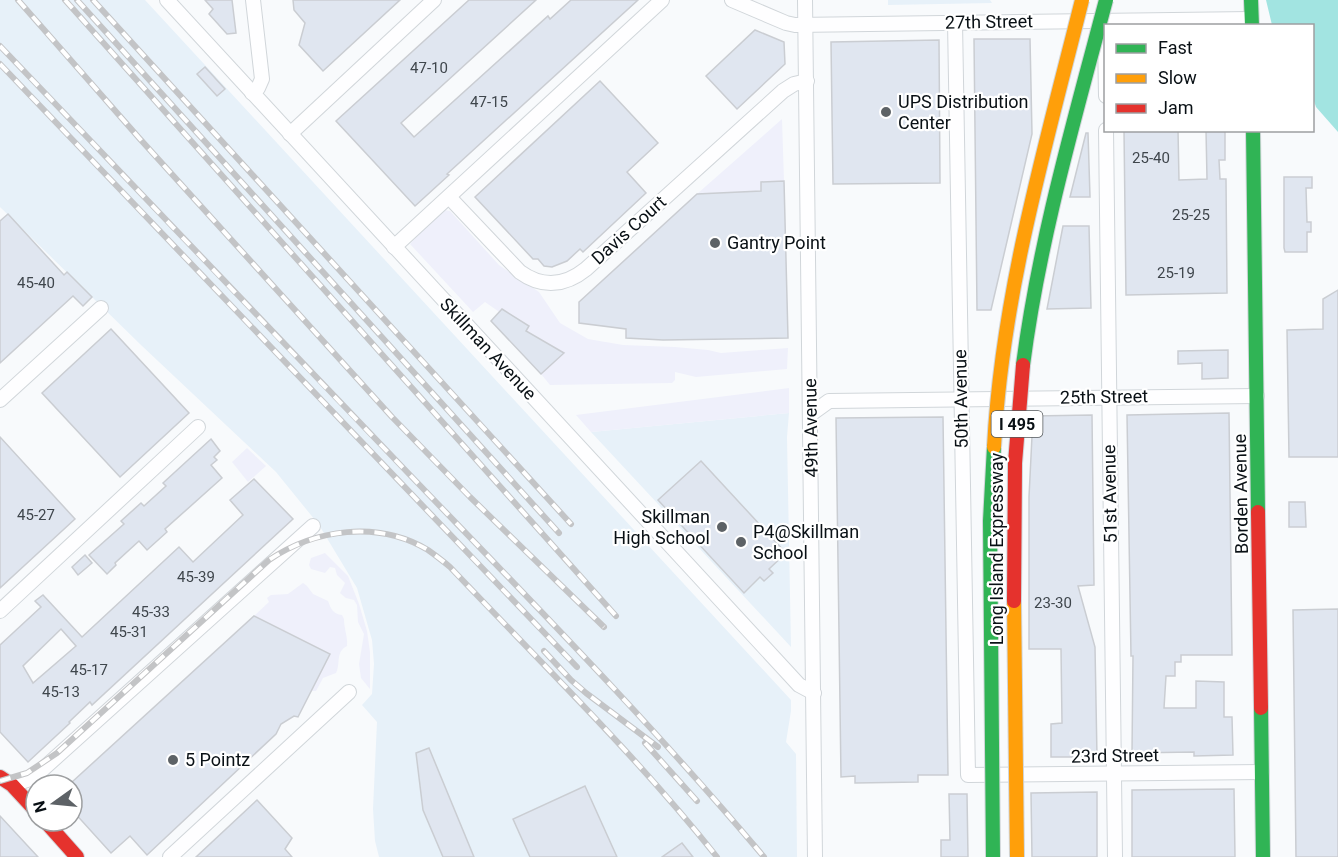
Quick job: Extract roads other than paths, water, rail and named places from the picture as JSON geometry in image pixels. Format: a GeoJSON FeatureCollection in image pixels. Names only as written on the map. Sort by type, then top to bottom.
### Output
{"type":"FeatureCollection","features":[{"type":"Feature","properties":{"kind":"main road","name":"Long Island Expressway"},"geometry":{"type":"LineString","coordinates":[[993,857],[990,530],[996,406],[1005,330],[1021,245],[1082,0]]}},
{"type":"Feature","properties":{"kind":"main road","name":"Long Island Expressway"},"geometry":{"type":"LineString","coordinates":[[1017,857],[1013,519],[1021,383],[1044,247],[1106,0]]}},
{"type":"Feature","properties":{"kind":"main road"},"geometry":{"type":"LineString","coordinates":[[1251,0],[1252,22]]}},
{"type":"Feature","properties":{"kind":"main road","name":"Borden Avenue"},"geometry":{"type":"LineString","coordinates":[[1253,132],[1263,857]]}},
{"type":"Feature","properties":{"kind":"main road"},"geometry":{"type":"LineString","coordinates":[[0,763],[4,782],[24,800]]}},
{"type":"Feature","properties":{"kind":"main road"},"geometry":{"type":"LineString","coordinates":[[56,833],[76,856]]}},
{"type":"Feature","properties":{"kind":"street","name":"Skillman Avenue"},"geometry":{"type":"LineString","coordinates":[[167,0],[799,685],[814,693]]}},
{"type":"Feature","properties":{"kind":"street"},"geometry":{"type":"LineString","coordinates":[[252,93],[258,88],[262,79],[253,0]]}},
{"type":"Feature","properties":{"kind":"street"},"geometry":{"type":"LineString","coordinates":[[290,134],[434,0]]}},
{"type":"Feature","properties":{"kind":"street"},"geometry":{"type":"LineString","coordinates":[[394,247],[662,0]]}},
{"type":"Feature","properties":{"kind":"street","name":"27th Street"},"geometry":{"type":"LineString","coordinates":[[732,0],[786,23],[806,25],[1104,20],[1252,22]]}},
{"type":"Feature","properties":{"kind":"street","name":"49th Avenue"},"geometry":{"type":"LineString","coordinates":[[805,0],[815,857]]}},
{"type":"Feature","properties":{"kind":"street"},"geometry":{"type":"LineString","coordinates":[[1104,20],[1104,24]]}},
{"type":"Feature","properties":{"kind":"street","name":"50th Avenue"},"geometry":{"type":"LineString","coordinates":[[955,22],[968,775]]}},
{"type":"Feature","properties":{"kind":"street","name":"Davis Court"},"geometry":{"type":"LineString","coordinates":[[449,197],[520,272],[543,283],[555,284],[566,281],[586,269],[783,91],[794,84],[807,81]]}},
{"type":"Feature","properties":{"kind":"street","name":"51st Avenue"},"geometry":{"type":"LineString","coordinates":[[1106,132],[1115,857]]}},
{"type":"Feature","properties":{"kind":"street"},"geometry":{"type":"LineString","coordinates":[[0,400],[101,308]]}},
{"type":"Feature","properties":{"kind":"street","name":"25th Street"},"geometry":{"type":"LineString","coordinates":[[811,414],[830,400],[1257,396]]}},
{"type":"Feature","properties":{"kind":"street"},"geometry":{"type":"LineString","coordinates":[[0,611],[198,427]]}},
{"type":"Feature","properties":{"kind":"street"},"geometry":{"type":"LineString","coordinates":[[4,782],[33,778],[313,526]]}},
{"type":"Feature","properties":{"kind":"street"},"geometry":{"type":"LineString","coordinates":[[170,857],[350,692]]}},
{"type":"Feature","properties":{"kind":"street","name":"23rd Street"},"geometry":{"type":"LineString","coordinates":[[968,775],[1262,772]]}},
{"type":"Feature","properties":{"kind":"water"},"geometry":{"type":"Polygon","coordinates":[[[1266,0],[1338,0],[1338,132],[1316,107],[1314,101],[1314,24],[1272,24],[1266,0]]]}},
{"type":"Feature","properties":{"kind":"railway"},"geometry":{"type":"LineString","coordinates":[[18,0],[140,139],[392,417],[470,497],[604,627]]}},
{"type":"Feature","properties":{"kind":"railway"},"geometry":{"type":"LineString","coordinates":[[65,0],[616,616]]}},
{"type":"Feature","properties":{"kind":"railway"},"geometry":{"type":"LineString","coordinates":[[77,0],[559,533]]}},
{"type":"Feature","properties":{"kind":"railway"},"geometry":{"type":"LineString","coordinates":[[93,0],[571,524]]}},
{"type":"Feature","properties":{"kind":"railway"},"geometry":{"type":"LineString","coordinates":[[0,46],[590,663],[764,857]]}},
{"type":"Feature","properties":{"kind":"railway"},"geometry":{"type":"LineString","coordinates":[[0,64],[577,667]]}},
{"type":"Feature","properties":{"kind":"railway"},"geometry":{"type":"LineString","coordinates":[[0,781],[27,773],[57,753],[269,560],[287,549],[326,535],[368,532],[409,541],[428,550],[450,567],[620,745],[717,857]]}},
{"type":"Feature","properties":{"kind":"railway"},"geometry":{"type":"LineString","coordinates":[[544,651],[586,693],[658,747]]}},
{"type":"Feature","properties":{"kind":"railway"},"geometry":{"type":"LineString","coordinates":[[645,743],[697,801]]}},
{"type":"Feature","properties":{"kind":"place","name":"UPS Distribution Center"},"geometry":{"type":"Point","coordinates":[886,112]}},
{"type":"Feature","properties":{"kind":"place","name":"Gantry Point"},"geometry":{"type":"Point","coordinates":[715,243]}},
{"type":"Feature","properties":{"kind":"place","name":"Skillman High School"},"geometry":{"type":"Point","coordinates":[722,527]}},
{"type":"Feature","properties":{"kind":"place","name":"P4@Skillman School"},"geometry":{"type":"Point","coordinates":[741,542]}},
{"type":"Feature","properties":{"kind":"place","name":"5 Pointz"},"geometry":{"type":"Point","coordinates":[173,760]}}]}
